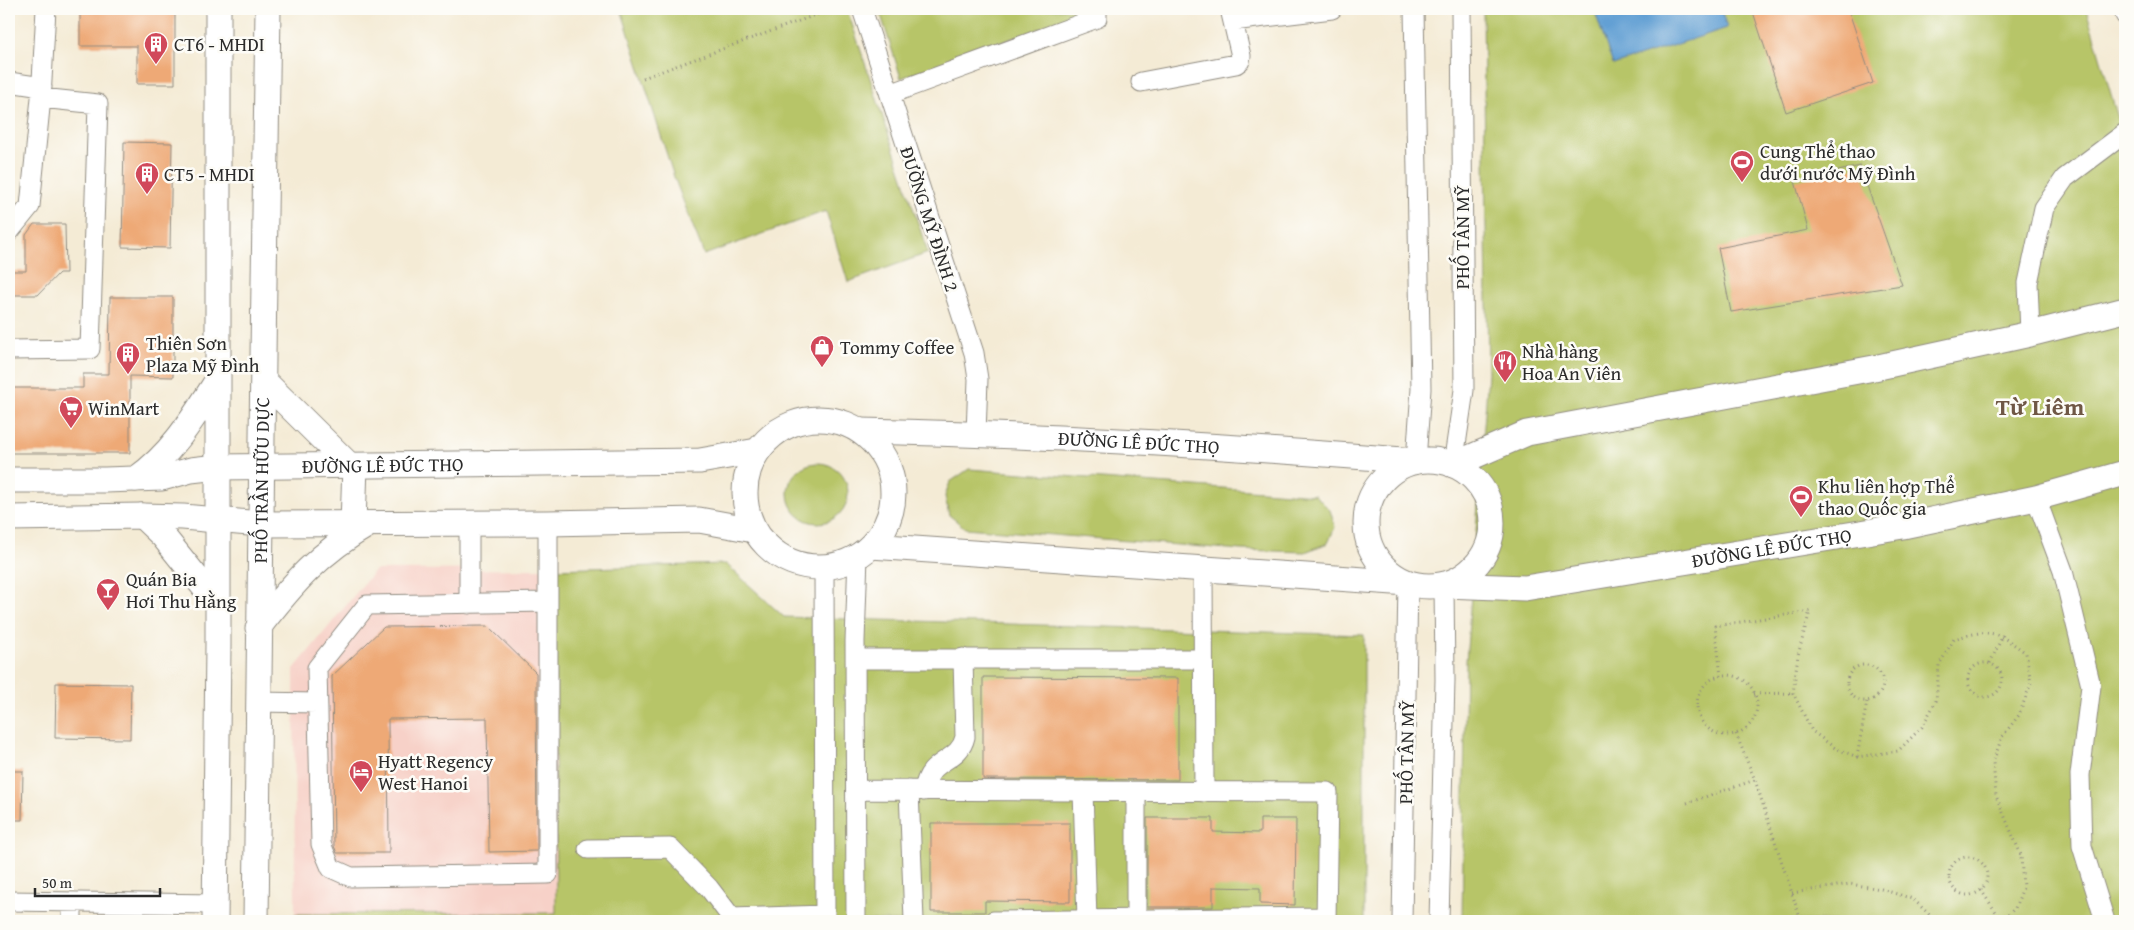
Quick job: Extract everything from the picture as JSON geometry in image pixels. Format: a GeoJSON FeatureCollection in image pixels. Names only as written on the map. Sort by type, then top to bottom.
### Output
{"type":"FeatureCollection","features":[{"type":"Feature","properties":{"kind":"main road"},"geometry":{"type":"LineString","coordinates":[[215,912],[218,645],[218,9]]}},
{"type":"Feature","properties":{"kind":"main road","name":"PHỐ TRẦN HỮU DỰC"},"geometry":{"type":"LineString","coordinates":[[256,921],[257,702],[264,381],[268,9]]}},
{"type":"Feature","properties":{"kind":"main road"},"geometry":{"type":"LineString","coordinates":[[1453,465],[1527,433],[1874,368],[2030,334],[2125,310]]}},
{"type":"Feature","properties":{"kind":"main road"},"geometry":{"type":"LineString","coordinates":[[114,516],[125,480],[159,461],[174,444],[217,381]]}},
{"type":"Feature","properties":{"kind":"main road"},"geometry":{"type":"LineString","coordinates":[[264,381],[353,466],[361,524]]}},
{"type":"Feature","properties":{"kind":"main road"},"geometry":{"type":"LineString","coordinates":[[811,419],[832,420],[860,431],[882,455],[890,473],[892,492],[890,512],[883,530],[864,551],[834,566],[809,567],[787,561],[768,548],[754,530],[745,504],[746,476],[757,451],[772,435],[790,424],[811,419]]}},
{"type":"Feature","properties":{"kind":"main road","name":"ĐƯỜNG LÊ ĐỨC THỌ"},"geometry":{"type":"LineString","coordinates":[[860,431],[976,434],[1304,452],[1416,461]]}},
{"type":"Feature","properties":{"kind":"main road","name":"ĐƯỜNG LÊ ĐỨC THỌ"},"geometry":{"type":"LineString","coordinates":[[9,480],[125,480],[162,478],[191,470],[217,467],[700,460],[757,451]]}},
{"type":"Feature","properties":{"kind":"main road"},"geometry":{"type":"LineString","coordinates":[[1428,459],[1453,465],[1468,473],[1482,488],[1491,508],[1493,529],[1488,549],[1476,567],[1459,580],[1444,585],[1419,587],[1399,580],[1382,567],[1371,550],[1366,529],[1367,508],[1375,489],[1389,473],[1408,463],[1428,459]]}},
{"type":"Feature","properties":{"kind":"main road","name":"ĐƯỜNG LÊ ĐỨC THỌ"},"geometry":{"type":"LineString","coordinates":[[1444,585],[1525,588],[1903,526],[2036,498],[2125,472]]}},
{"type":"Feature","properties":{"kind":"main road"},"geometry":{"type":"LineString","coordinates":[[9,518],[142,516],[183,517],[217,522],[260,524],[548,523],[699,520],[754,530]]}},
{"type":"Feature","properties":{"kind":"main road"},"geometry":{"type":"LineString","coordinates":[[142,516],[168,542],[217,603]]}},
{"type":"Feature","properties":{"kind":"main road"},"geometry":{"type":"LineString","coordinates":[[218,645],[258,636],[288,588],[311,565],[361,524]]}},
{"type":"Feature","properties":{"kind":"main road"},"geometry":{"type":"LineString","coordinates":[[864,551],[1204,568],[1408,583]]}},
{"type":"Feature","properties":{"kind":"street"},"geometry":{"type":"LineString","coordinates":[[9,232],[30,206],[42,93],[46,9]]}},
{"type":"Feature","properties":{"kind":"street","name":"ĐƯỜNG MỸ ĐÌNH 2"},"geometry":{"type":"LineString","coordinates":[[862,9],[974,353],[978,379],[976,434]]}},
{"type":"Feature","properties":{"kind":"street"},"geometry":{"type":"LineString","coordinates":[[890,94],[1097,18],[1096,9]]}},
{"type":"Feature","properties":{"kind":"street"},"geometry":{"type":"LineString","coordinates":[[1141,82],[1236,64],[1240,61],[1241,56],[1231,15],[1332,9]]}},
{"type":"Feature","properties":{"kind":"street"},"geometry":{"type":"LineString","coordinates":[[1414,9],[1421,388],[1416,461]]}},
{"type":"Feature","properties":{"kind":"street","name":"PHỐ TÂN MỸ"},"geometry":{"type":"LineString","coordinates":[[1453,465],[1464,390],[1461,9]]}},
{"type":"Feature","properties":{"kind":"street"},"geometry":{"type":"LineString","coordinates":[[2123,9],[2125,15]]}},
{"type":"Feature","properties":{"kind":"street"},"geometry":{"type":"LineString","coordinates":[[9,82],[42,93],[98,104],[90,349],[9,350]]}},
{"type":"Feature","properties":{"kind":"street"},"geometry":{"type":"LineString","coordinates":[[2030,334],[2028,283],[2044,208],[2065,178],[2125,134]]}},
{"type":"Feature","properties":{"kind":"street"},"geometry":{"type":"LineString","coordinates":[[2036,498],[2063,571],[2091,686],[2080,775],[2082,846],[2105,921]]}},
{"type":"Feature","properties":{"kind":"street"},"geometry":{"type":"LineString","coordinates":[[469,523],[469,604]]}},
{"type":"Feature","properties":{"kind":"street"},"geometry":{"type":"LineString","coordinates":[[547,602],[367,605],[317,668],[321,844],[331,868],[351,877],[548,874],[548,523]]}},
{"type":"Feature","properties":{"kind":"street"},"geometry":{"type":"LineString","coordinates":[[856,921],[855,659],[864,551]]}},
{"type":"Feature","properties":{"kind":"street"},"geometry":{"type":"LineString","coordinates":[[588,849],[670,848],[709,888],[732,918],[825,918],[824,566]]}},
{"type":"Feature","properties":{"kind":"street"},"geometry":{"type":"LineString","coordinates":[[1204,568],[1204,792]]}},
{"type":"Feature","properties":{"kind":"street","name":"PHỐ TÂN MỸ"},"geometry":{"type":"LineString","coordinates":[[1402,921],[1408,583]]}},
{"type":"Feature","properties":{"kind":"street","name":"PHỐ TÂN MỸ"},"geometry":{"type":"LineString","coordinates":[[1439,921],[1445,680],[1444,585]]}},
{"type":"Feature","properties":{"kind":"street"},"geometry":{"type":"LineString","coordinates":[[914,921],[916,791],[930,772],[963,747],[965,737],[963,658]]}},
{"type":"Feature","properties":{"kind":"street"},"geometry":{"type":"LineString","coordinates":[[855,659],[1203,659]]}},
{"type":"Feature","properties":{"kind":"street"},"geometry":{"type":"LineString","coordinates":[[257,702],[317,703]]}},
{"type":"Feature","properties":{"kind":"street"},"geometry":{"type":"LineString","coordinates":[[856,790],[1328,792],[1326,919],[993,921]]}},
{"type":"Feature","properties":{"kind":"street"},"geometry":{"type":"LineString","coordinates":[[1083,791],[1087,920]]}},
{"type":"Feature","properties":{"kind":"street"},"geometry":{"type":"LineString","coordinates":[[1136,792],[1136,920]]}},
{"type":"Feature","properties":{"kind":"street"},"geometry":{"type":"LineString","coordinates":[[9,901],[72,902],[215,912]]}},
{"type":"Feature","properties":{"kind":"street"},"geometry":{"type":"LineString","coordinates":[[72,902],[72,921]]}},
{"type":"Feature","properties":{"kind":"path"},"geometry":{"type":"LineString","coordinates":[[643,78],[832,9]]}},
{"type":"Feature","properties":{"kind":"path"},"geometry":{"type":"LineString","coordinates":[[1721,676],[1715,626],[1810,611],[1798,655],[1793,693],[1812,731],[1835,748],[1857,757],[1898,751],[1922,728],[1936,701],[1939,665],[1954,639],[1979,631],[2003,635],[2026,653],[2031,683],[2019,715],[2002,737],[1992,762],[1996,796],[2021,855],[2023,888],[2015,908],[2002,921],[1981,890]]}},
{"type":"Feature","properties":{"kind":"path"},"geometry":{"type":"LineString","coordinates":[[1990,663],[2003,635]]}},
{"type":"Feature","properties":{"kind":"path"},"geometry":{"type":"LineString","coordinates":[[1990,663],[1999,669],[2002,680],[2001,685],[1999,690],[1990,696],[1979,696],[1970,689],[1968,677],[1973,667],[1978,664],[1990,663]]}},
{"type":"Feature","properties":{"kind":"path"},"geometry":{"type":"LineString","coordinates":[[1862,665],[1873,667],[1882,675],[1883,681],[1881,692],[1872,700],[1866,702],[1860,701],[1850,694],[1847,682],[1851,671],[1862,665]]}},
{"type":"Feature","properties":{"kind":"path"},"geometry":{"type":"LineString","coordinates":[[1721,676],[1741,679],[1749,685],[1754,694],[1756,704],[1751,722],[1745,729],[1736,734],[1726,735],[1708,728],[1698,712],[1699,693],[1704,685],[1712,679],[1721,676]]}},
{"type":"Feature","properties":{"kind":"path"},"geometry":{"type":"LineString","coordinates":[[1754,694],[1793,693]]}},
{"type":"Feature","properties":{"kind":"path"},"geometry":{"type":"LineString","coordinates":[[1857,757],[1866,702]]}},
{"type":"Feature","properties":{"kind":"path"},"geometry":{"type":"LineString","coordinates":[[1736,734],[1756,780],[1801,921]]}},
{"type":"Feature","properties":{"kind":"path"},"geometry":{"type":"LineString","coordinates":[[1687,803],[1756,780]]}},
{"type":"Feature","properties":{"kind":"path"},"geometry":{"type":"LineString","coordinates":[[1966,856],[1978,859],[1982,863],[1986,868],[1987,880],[1981,890],[1969,895],[1956,891],[1949,880],[1951,866],[1955,861],[1966,856]]}},
{"type":"Feature","properties":{"kind":"path"},"geometry":{"type":"LineString","coordinates":[[1792,893],[1850,884],[1881,889],[1913,899],[1936,921]]}},
{"type":"Feature","properties":{"kind":"shaded area"},"geometry":{"type":"Polygon","coordinates":[[[554,569],[556,913],[295,914],[294,669],[375,570],[554,569]]]}},
{"type":"Feature","properties":{"kind":"green space"},"geometry":{"type":"Polygon","coordinates":[[[621,9],[847,9],[928,253],[848,282],[826,211],[704,255],[674,177],[621,9]]]}},
{"type":"Feature","properties":{"kind":"green space"},"geometry":{"type":"Polygon","coordinates":[[[879,9],[1084,9],[1086,12],[901,78],[879,9]]]}},
{"type":"Feature","properties":{"kind":"green space","name":"Khu liên hợp Thể thao Quốc gia"},"geometry":{"type":"Polygon","coordinates":[[[1483,9],[2086,9],[2125,142],[2125,921],[1462,921],[1466,662],[1488,374],[1483,9]]]}},
{"type":"Feature","properties":{"kind":"green space"},"geometry":{"type":"Polygon","coordinates":[[[818,463],[835,468],[843,476],[848,493],[843,510],[835,518],[818,523],[801,518],[793,510],[788,493],[793,476],[801,468],[818,463]]]}},
{"type":"Feature","properties":{"kind":"green space"},"geometry":{"type":"Polygon","coordinates":[[[969,469],[1315,495],[1330,510],[1335,527],[1328,543],[1305,552],[1241,550],[965,528],[949,515],[945,496],[950,482],[969,469]]]}},
{"type":"Feature","properties":{"kind":"green space"},"geometry":{"type":"Polygon","coordinates":[[[726,564],[784,617],[1364,635],[1364,921],[295,921],[295,914],[556,913],[554,569],[726,564]]]}},
{"type":"Feature","properties":{"kind":"water"},"geometry":{"type":"Polygon","coordinates":[[[1594,9],[1721,9],[1727,28],[1613,65],[1594,9]]]}},
{"type":"Feature","properties":{"kind":"building","name":"CT6 - MHDI"},"geometry":{"type":"Polygon","coordinates":[[[80,9],[175,9],[175,84],[137,84],[137,46],[80,46],[80,9]]]}},
{"type":"Feature","properties":{"kind":"building"},"geometry":{"type":"Polygon","coordinates":[[[1752,9],[1848,9],[1873,83],[1786,112],[1752,9]]]}},
{"type":"Feature","properties":{"kind":"building","name":"CT5 - MHDI"},"geometry":{"type":"Polygon","coordinates":[[[124,142],[172,143],[170,248],[122,247],[124,142]]]}},
{"type":"Feature","properties":{"kind":"building"},"geometry":{"type":"Polygon","coordinates":[[[1860,166],[1902,285],[1731,312],[1718,248],[1808,230],[1795,181],[1860,166]]]}},
{"type":"Feature","properties":{"kind":"building"},"geometry":{"type":"Polygon","coordinates":[[[34,224],[65,224],[66,273],[59,273],[38,295],[9,295],[9,271],[26,271],[26,235],[34,224]]]}},
{"type":"Feature","properties":{"kind":"building","name":"Thiên Sơn Plaza Mỹ Đình"},"geometry":{"type":"Polygon","coordinates":[[[110,297],[173,297],[173,377],[130,376],[130,453],[9,453],[9,388],[83,388],[83,374],[109,374],[110,297]]]}},
{"type":"Feature","properties":{"kind":"building","name":"Hyatt Regency West Hanoi"},"geometry":{"type":"Polygon","coordinates":[[[488,626],[536,673],[537,851],[489,852],[487,718],[388,719],[389,853],[337,853],[334,846],[332,676],[384,627],[488,626]]]}},
{"type":"Feature","properties":{"kind":"building"},"geometry":{"type":"Polygon","coordinates":[[[983,677],[1178,678],[1178,780],[983,779],[983,677]]]}},
{"type":"Feature","properties":{"kind":"building"},"geometry":{"type":"Polygon","coordinates":[[[56,683],[131,684],[130,739],[55,738],[56,683]]]}},
{"type":"Feature","properties":{"kind":"building"},"geometry":{"type":"Polygon","coordinates":[[[9,771],[23,771],[22,820],[9,820],[9,771]]]}},
{"type":"Feature","properties":{"kind":"building"},"geometry":{"type":"Polygon","coordinates":[[[1147,818],[1213,818],[1213,832],[1260,833],[1260,819],[1296,819],[1295,905],[1260,904],[1260,888],[1213,887],[1213,907],[1147,907],[1147,818]]]}},
{"type":"Feature","properties":{"kind":"building"},"geometry":{"type":"Polygon","coordinates":[[[931,823],[1070,823],[1070,902],[985,901],[985,912],[931,912],[931,823]]]}},
{"type":"Feature","properties":{"kind":"place","name":"CT6 - MHDI"},"geometry":{"type":"Point","coordinates":[156,65]}},
{"type":"Feature","properties":{"kind":"place","name":"Cung Thể thao dưới nước Mỹ Đình"},"geometry":{"type":"Point","coordinates":[1742,183]}},
{"type":"Feature","properties":{"kind":"place","name":"CT5 - MHDI"},"geometry":{"type":"Point","coordinates":[147,195]}},
{"type":"Feature","properties":{"kind":"place","name":"Tommy Coffee"},"geometry":{"type":"Point","coordinates":[822,368]}},
{"type":"Feature","properties":{"kind":"place","name":"Thiên Sơn Plaza Mỹ Đình"},"geometry":{"type":"Point","coordinates":[128,375]}},
{"type":"Feature","properties":{"kind":"place","name":"Nhà hàng Hoa An Viên"},"geometry":{"type":"Point","coordinates":[1505,383]}},
{"type":"Feature","properties":{"kind":"place","name":"WinMart"},"geometry":{"type":"Point","coordinates":[71,429]}},
{"type":"Feature","properties":{"kind":"place","name":"Khu liên hợp Thể thao Quốc gia"},"geometry":{"type":"Point","coordinates":[1801,518]}},
{"type":"Feature","properties":{"kind":"place","name":"Quán Bia Hơi Thu Hằng"},"geometry":{"type":"Point","coordinates":[108,611]}},
{"type":"Feature","properties":{"kind":"place","name":"Hyatt Regency West Hanoi"},"geometry":{"type":"Point","coordinates":[361,793]}},
{"type":"Feature","properties":{"kind":"district","name":"Từ Liêm"},"geometry":{"type":"Point","coordinates":[2040,407]}}]}
